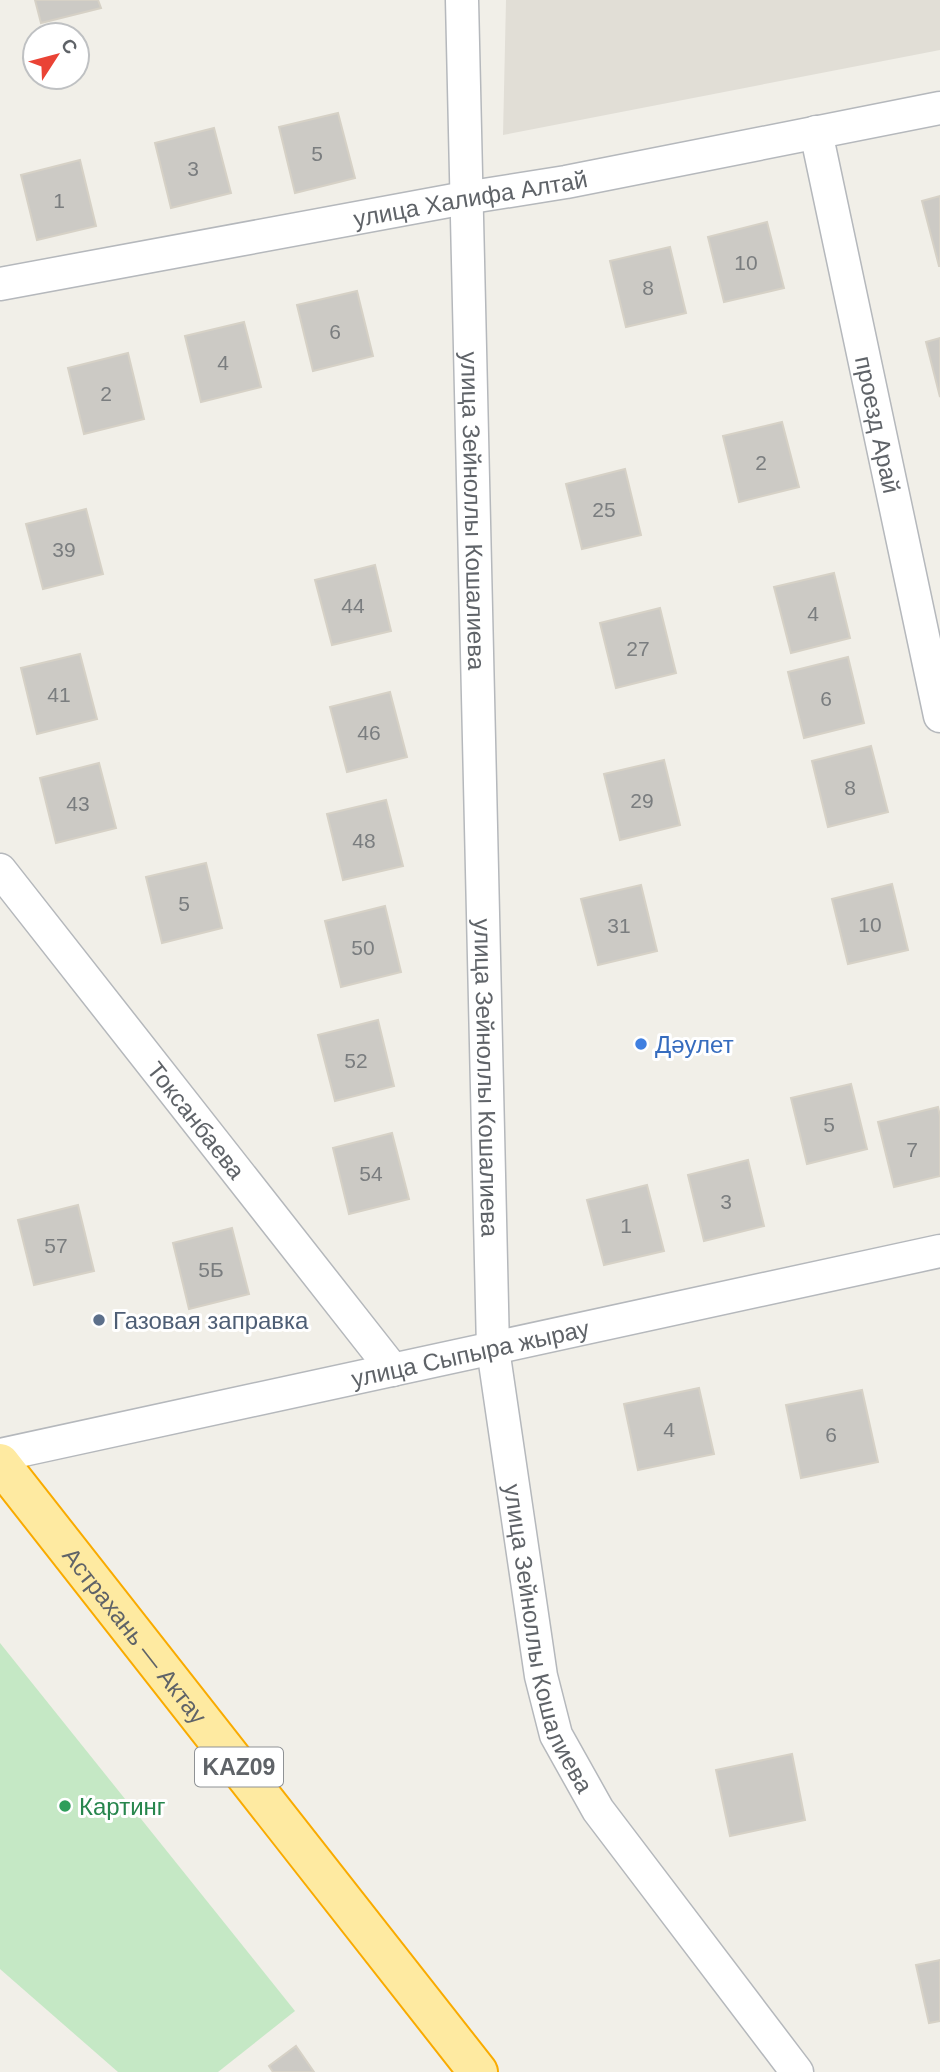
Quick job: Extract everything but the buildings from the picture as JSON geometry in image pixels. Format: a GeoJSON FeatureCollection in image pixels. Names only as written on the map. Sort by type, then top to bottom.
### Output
{"type":"FeatureCollection","features":[{"type":"Feature","properties":{"kind":"highway","name":"Астрахань — Актау"},"geometry":{"type":"LineString","coordinates":[[0,1463],[478,2072]]}},
{"type":"Feature","properties":{"kind":"street","name":"улица Зейноллы Кошалиева"},"geometry":{"type":"LineString","coordinates":[[462,0],[493,1349],[541,1676],[556,1735],[598,1810],[797,2072]]}},
{"type":"Feature","properties":{"kind":"street","name":"улица Халифа Алтай"},"geometry":{"type":"LineString","coordinates":[[0,284],[465,198],[566,182],[940,108]]}},
{"type":"Feature","properties":{"kind":"street","name":"проезд Арай"},"geometry":{"type":"LineString","coordinates":[[816,132],[940,716]]}},
{"type":"Feature","properties":{"kind":"street","name":"Токсанбаева"},"geometry":{"type":"LineString","coordinates":[[0,870],[393,1370]]}},
{"type":"Feature","properties":{"kind":"street","name":"улица Сыпыра жырау"},"geometry":{"type":"LineString","coordinates":[[0,1455],[940,1251]]}},
{"type":"Feature","properties":{"kind":"shaded area"},"geometry":{"type":"Polygon","coordinates":[[[506,0],[940,0],[940,50],[503,135],[506,0]]]}},
{"type":"Feature","properties":{"kind":"green space","name":"Картинг"},"geometry":{"type":"Polygon","coordinates":[[[0,1643],[295,2011],[218,2072],[118,2072],[0,1969],[0,1643]]]}},
{"type":"Feature","properties":{"kind":"place","name":"Дәулет"},"geometry":{"type":"Point","coordinates":[641,1044]}},
{"type":"Feature","properties":{"kind":"place","name":"Газовая заправка"},"geometry":{"type":"Point","coordinates":[99,1320]}},
{"type":"Feature","properties":{"kind":"place","name":"Картинг"},"geometry":{"type":"Point","coordinates":[65,1806]}}]}
